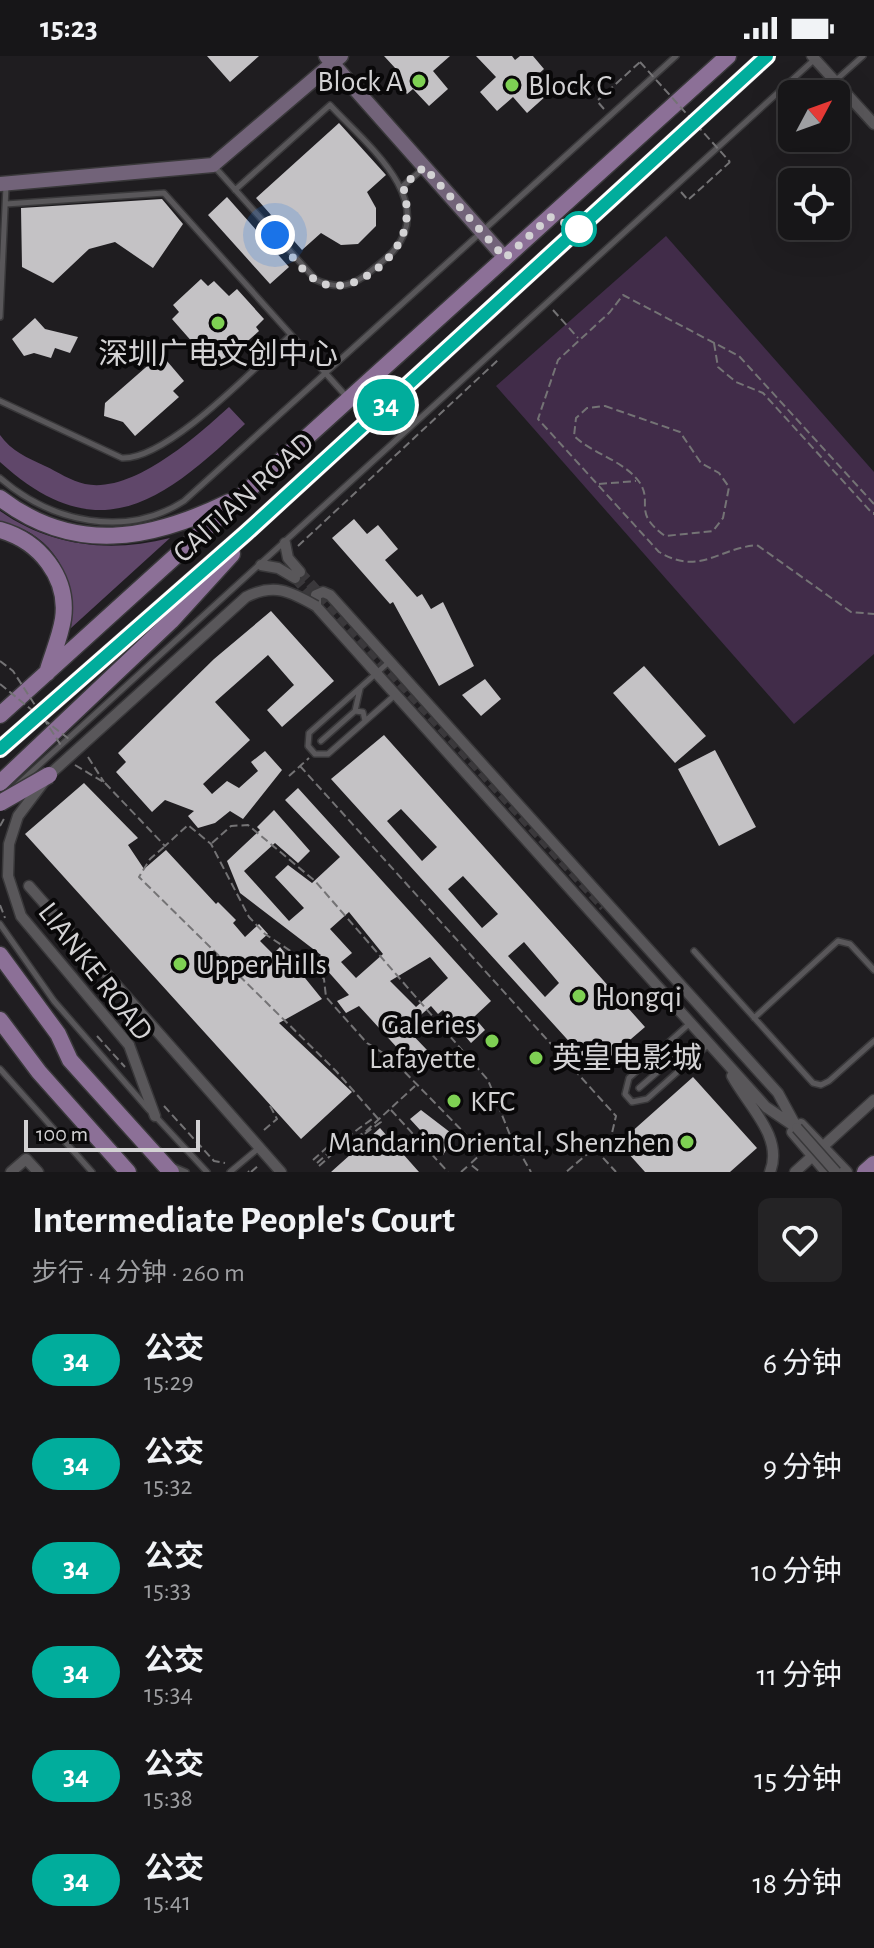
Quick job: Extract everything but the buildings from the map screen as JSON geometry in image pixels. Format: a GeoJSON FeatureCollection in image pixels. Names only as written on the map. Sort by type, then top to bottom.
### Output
{"type":"FeatureCollection","features":[{"type":"Feature","properties":{"kind":"main road","name":"CAITIAN ROAD"},"geometry":{"type":"LineString","coordinates":[[0,715],[728,56]]}},
{"type":"Feature","properties":{"kind":"main road","name":"CAITIAN ROAD"},"geometry":{"type":"LineString","coordinates":[[0,749],[246,533],[767,56]]}},
{"type":"Feature","properties":{"kind":"main road"},"geometry":{"type":"LineString","coordinates":[[0,498],[50,526],[97,535],[122,536],[170,528],[245,494]]}},
{"type":"Feature","properties":{"kind":"main road"},"geometry":{"type":"LineString","coordinates":[[0,530],[21,539],[41,554],[60,587],[63,617],[46,674]]}},
{"type":"Feature","properties":{"kind":"main road"},"geometry":{"type":"LineString","coordinates":[[0,783],[171,621],[226,564],[246,533]]}},
{"type":"Feature","properties":{"kind":"main road"},"geometry":{"type":"LineString","coordinates":[[0,804],[49,775]]}},
{"type":"Feature","properties":{"kind":"main road"},"geometry":{"type":"LineString","coordinates":[[0,955],[58,1034],[70,1060],[171,1172]]}},
{"type":"Feature","properties":{"kind":"main road"},"geometry":{"type":"LineString","coordinates":[[0,1020],[60,1096],[128,1172]]}},
{"type":"Feature","properties":{"kind":"main road"},"geometry":{"type":"LineString","coordinates":[[0,1037],[60,1096]]}},
{"type":"Feature","properties":{"kind":"main road"},"geometry":{"type":"LineString","coordinates":[[865,1172],[874,1164]]}},
{"type":"Feature","properties":{"kind":"street"},"geometry":{"type":"LineString","coordinates":[[815,57],[834,80]]}},
{"type":"Feature","properties":{"kind":"street"},"geometry":{"type":"LineString","coordinates":[[3,184],[213,165],[333,59],[505,258]]}},
{"type":"Feature","properties":{"kind":"street"},"geometry":{"type":"LineString","coordinates":[[850,98],[874,124]]}},
{"type":"Feature","properties":{"kind":"street"},"geometry":{"type":"LineString","coordinates":[[261,565],[298,575],[288,558],[285,543]]}},
{"type":"Feature","properties":{"kind":"street","name":"LIANKE ROAD"},"geometry":{"type":"LineString","coordinates":[[155,1116],[129,1045],[37,940],[12,896],[8,857],[13,830],[25,803],[49,775],[246,597],[262,590],[278,588],[316,606],[766,1107],[822,1147],[847,1172]]}},
{"type":"Feature","properties":{"kind":"street","name":"LIANKE ROAD"},"geometry":{"type":"LineString","coordinates":[[316,606],[318,593],[330,595],[390,661],[778,1093],[826,1172]]}},
{"type":"Feature","properties":{"kind":"street"},"geometry":{"type":"LineString","coordinates":[[29,886],[281,1172]]}},
{"type":"Feature","properties":{"kind":"street"},"geometry":{"type":"LineString","coordinates":[[723,1060],[774,1145],[770,1172]]}},
{"type":"Feature","properties":{"kind":"street"},"geometry":{"type":"LineString","coordinates":[[799,1169],[874,1100]]}},
{"type":"Feature","properties":{"kind":"street","name":"LIANKE ROAD"},"geometry":{"type":"LineString","coordinates":[[797,1128],[836,1172]]}},
{"type":"Feature","properties":{"kind":"street"},"geometry":{"type":"LineString","coordinates":[[11,1172],[26,1159],[38,1172]]}},
{"type":"Feature","properties":{"kind":"lane"},"geometry":{"type":"LineString","coordinates":[[0,478],[25,498],[73,518],[109,522],[149,518],[173,509],[197,493],[676,56]]}},
{"type":"Feature","properties":{"kind":"lane"},"geometry":{"type":"LineString","coordinates":[[836,80],[863,56]]}},
{"type":"Feature","properties":{"kind":"lane"},"geometry":{"type":"LineString","coordinates":[[0,804],[34,768],[261,565],[815,57]]}},
{"type":"Feature","properties":{"kind":"lane"},"geometry":{"type":"LineString","coordinates":[[213,165],[235,190],[316,280],[344,286],[359,281],[395,249],[407,219],[403,186],[330,105],[235,190]]}},
{"type":"Feature","properties":{"kind":"lane"},"geometry":{"type":"LineString","coordinates":[[403,186],[424,167]]}},
{"type":"Feature","properties":{"kind":"lane"},"geometry":{"type":"LineString","coordinates":[[0,317],[6,204],[3,184]]}},
{"type":"Feature","properties":{"kind":"lane"},"geometry":{"type":"LineString","coordinates":[[6,204],[164,193],[349,399]]}},
{"type":"Feature","properties":{"kind":"lane"},"geometry":{"type":"LineString","coordinates":[[0,401],[122,458],[132,458],[157,449],[180,433],[291,335]]}},
{"type":"Feature","properties":{"kind":"lane"},"geometry":{"type":"LineString","coordinates":[[390,661],[309,733],[308,746],[315,754],[328,754],[396,694]]}},
{"type":"Feature","properties":{"kind":"lane"},"geometry":{"type":"LineString","coordinates":[[321,741],[355,711],[361,688]]}},
{"type":"Feature","properties":{"kind":"lane"},"geometry":{"type":"LineString","coordinates":[[355,711],[363,712],[365,721]]}},
{"type":"Feature","properties":{"kind":"lane"},"geometry":{"type":"LineString","coordinates":[[3,922],[54,1001],[207,1172]]}},
{"type":"Feature","properties":{"kind":"lane"},"geometry":{"type":"LineString","coordinates":[[754,1019],[838,941],[847,941],[874,970]]}},
{"type":"Feature","properties":{"kind":"lane"},"geometry":{"type":"LineString","coordinates":[[694,951],[818,1085],[829,1081],[874,1041]]}},
{"type":"Feature","properties":{"kind":"lane"},"geometry":{"type":"LineString","coordinates":[[690,1023],[629,1078],[625,1094],[632,1102],[647,1099],[709,1044]]}},
{"type":"Feature","properties":{"kind":"lane"},"geometry":{"type":"LineString","coordinates":[[639,1088],[676,1056],[698,1054]]}},
{"type":"Feature","properties":{"kind":"lane"},"geometry":{"type":"LineString","coordinates":[[0,1069],[92,1172]]}},
{"type":"Feature","properties":{"kind":"lane"},"geometry":{"type":"LineString","coordinates":[[230,1172],[261,1146]]}},
{"type":"Feature","properties":{"kind":"lane"},"geometry":{"type":"LineString","coordinates":[[158,1158],[186,1172]]}},
{"type":"Feature","properties":{"kind":"path"},"geometry":{"type":"LineString","coordinates":[[604,109],[597,101],[640,62],[730,162],[688,200],[681,192]]}},
{"type":"Feature","properties":{"kind":"path"},"geometry":{"type":"LineString","coordinates":[[874,504],[739,356],[623,295],[610,312],[558,360],[538,419],[659,552],[677,563],[696,564],[743,546],[757,545],[851,612],[874,614]]}},
{"type":"Feature","properties":{"kind":"path"},"geometry":{"type":"LineString","coordinates":[[546,303],[579,339]]}},
{"type":"Feature","properties":{"kind":"path"},"geometry":{"type":"LineString","coordinates":[[714,343],[718,367],[736,382],[763,393],[873,513]]}},
{"type":"Feature","properties":{"kind":"path"},"geometry":{"type":"LineString","coordinates":[[295,552],[507,352]]}},
{"type":"Feature","properties":{"kind":"path"},"geometry":{"type":"LineString","coordinates":[[605,406],[680,432],[701,463],[719,473],[729,487],[723,518],[713,531],[665,536],[651,526],[643,513],[642,486],[637,481],[630,472],[588,449],[574,436],[576,418],[587,408],[605,406]]}},
{"type":"Feature","properties":{"kind":"path"},"geometry":{"type":"LineString","coordinates":[[598,485],[637,481]]}},
{"type":"Feature","properties":{"kind":"path"},"geometry":{"type":"LineString","coordinates":[[0,661],[13,671],[64,752]]}},
{"type":"Feature","properties":{"kind":"path"},"geometry":{"type":"LineString","coordinates":[[0,684],[74,743]]}},
{"type":"Feature","properties":{"kind":"path"},"geometry":{"type":"LineString","coordinates":[[85,752],[105,783],[165,846]]}},
{"type":"Feature","properties":{"kind":"path"},"geometry":{"type":"LineString","coordinates":[[289,776],[315,754]]}},
{"type":"Feature","properties":{"kind":"path"},"geometry":{"type":"LineString","coordinates":[[72,763],[105,783]]}},
{"type":"Feature","properties":{"kind":"path"},"geometry":{"type":"LineString","coordinates":[[300,766],[616,1116]]}},
{"type":"Feature","properties":{"kind":"path"},"geometry":{"type":"LineString","coordinates":[[378,1118],[336,1071],[139,877],[150,859],[188,825],[211,844],[249,917],[265,934],[313,966],[324,979],[326,997],[367,1043],[391,1058],[483,1152]]}},
{"type":"Feature","properties":{"kind":"path"},"geometry":{"type":"LineString","coordinates":[[211,844],[231,826],[248,825],[315,881],[488,1080],[510,1135],[531,1172]]}},
{"type":"Feature","properties":{"kind":"path"},"geometry":{"type":"LineString","coordinates":[[0,905],[3,922]]}},
{"type":"Feature","properties":{"kind":"path"},"geometry":{"type":"LineString","coordinates":[[93,1032],[134,1077]]}},
{"type":"Feature","properties":{"kind":"path"},"geometry":{"type":"LineString","coordinates":[[337,1144],[345,1148],[416,1085]]}},
{"type":"Feature","properties":{"kind":"path"},"geometry":{"type":"LineString","coordinates":[[566,1172],[612,1133],[616,1116],[632,1102]]}},
{"type":"Feature","properties":{"kind":"path"},"geometry":{"type":"LineString","coordinates":[[264,1130],[277,1119],[269,1104]]}},
{"type":"Feature","properties":{"kind":"path"},"geometry":{"type":"LineString","coordinates":[[163,1105],[214,1161],[229,1163]]}},
{"type":"Feature","properties":{"kind":"path"},"geometry":{"type":"LineString","coordinates":[[390,1109],[448,1172]]}},
{"type":"Feature","properties":{"kind":"path"},"geometry":{"type":"LineString","coordinates":[[337,1144],[316,1163],[337,1144],[361,1132]]}},
{"type":"Feature","properties":{"kind":"path"},"geometry":{"type":"LineString","coordinates":[[461,1172],[483,1152],[510,1135]]}},
{"type":"Feature","properties":{"kind":"path"},"geometry":{"type":"LineString","coordinates":[[595,1149],[616,1172]]}},
{"type":"Feature","properties":{"kind":"path"},"geometry":{"type":"LineString","coordinates":[[249,1172],[260,1164]]}},
{"type":"Feature","properties":{"kind":"path"},"geometry":{"type":"LineString","coordinates":[[470,1164],[480,1172]]}},
{"type":"Feature","properties":{"kind":"shaded area"},"geometry":{"type":"Polygon","coordinates":[[[666,236],[874,472],[874,654],[794,724],[496,386],[666,236]]]}},
{"type":"Feature","properties":{"kind":"shaded area"},"geometry":{"type":"Polygon","coordinates":[[[229,407],[245,424],[187,475],[130,506],[100,510],[69,505],[36,490],[0,462],[0,435],[20,454],[75,481],[104,485],[143,472],[163,460],[229,407]]]}},
{"type":"Feature","properties":{"kind":"shaded area"},"geometry":{"type":"Polygon","coordinates":[[[0,511],[40,533],[82,544],[126,545],[170,538],[71,628],[70,592],[58,560],[34,535],[0,522],[0,511]]]}},
{"type":"Feature","properties":{"kind":"tunnel"},"geometry":{"type":"LineString","coordinates":[[300,572],[604,907]]}},
{"type":"Feature","properties":{"kind":"tunnel"},"geometry":{"type":"LineString","coordinates":[[295,578],[320,606]]}},
{"type":"Feature","properties":{"kind":"bus line","name":"34"},"geometry":{"type":"LineString","coordinates":[[0,749],[246,533],[767,56]]}},
{"type":"Feature","properties":{"kind":"place","name":"Block A"},"geometry":{"type":"Point","coordinates":[419,81]}},
{"type":"Feature","properties":{"kind":"place","name":"Block C"},"geometry":{"type":"Point","coordinates":[512,85]}},
{"type":"Feature","properties":{"kind":"place","name":"深圳广电文创中心"},"geometry":{"type":"Point","coordinates":[218,323]}},
{"type":"Feature","properties":{"kind":"place","name":"Upper Hills"},"geometry":{"type":"Point","coordinates":[180,964]}},
{"type":"Feature","properties":{"kind":"place","name":"Hongqi"},"geometry":{"type":"Point","coordinates":[579,996]}},
{"type":"Feature","properties":{"kind":"place","name":"Galeries Lafayette"},"geometry":{"type":"Point","coordinates":[492,1041]}},
{"type":"Feature","properties":{"kind":"place","name":"英皇电影城"},"geometry":{"type":"Point","coordinates":[536,1058]}},
{"type":"Feature","properties":{"kind":"place","name":"KFC"},"geometry":{"type":"Point","coordinates":[454,1101]}},
{"type":"Feature","properties":{"kind":"place","name":"Mandarin Oriental, Shenzhen"},"geometry":{"type":"Point","coordinates":[687,1142]}},
{"type":"Feature","properties":{"kind":"route"},"geometry":{"type":"LineString","coordinates":[[275,235],[316,280],[326,285],[352,285],[395,249],[401,240],[407,219],[403,186],[424,167],[505,258],[550,217],[579,229]]}}]}
